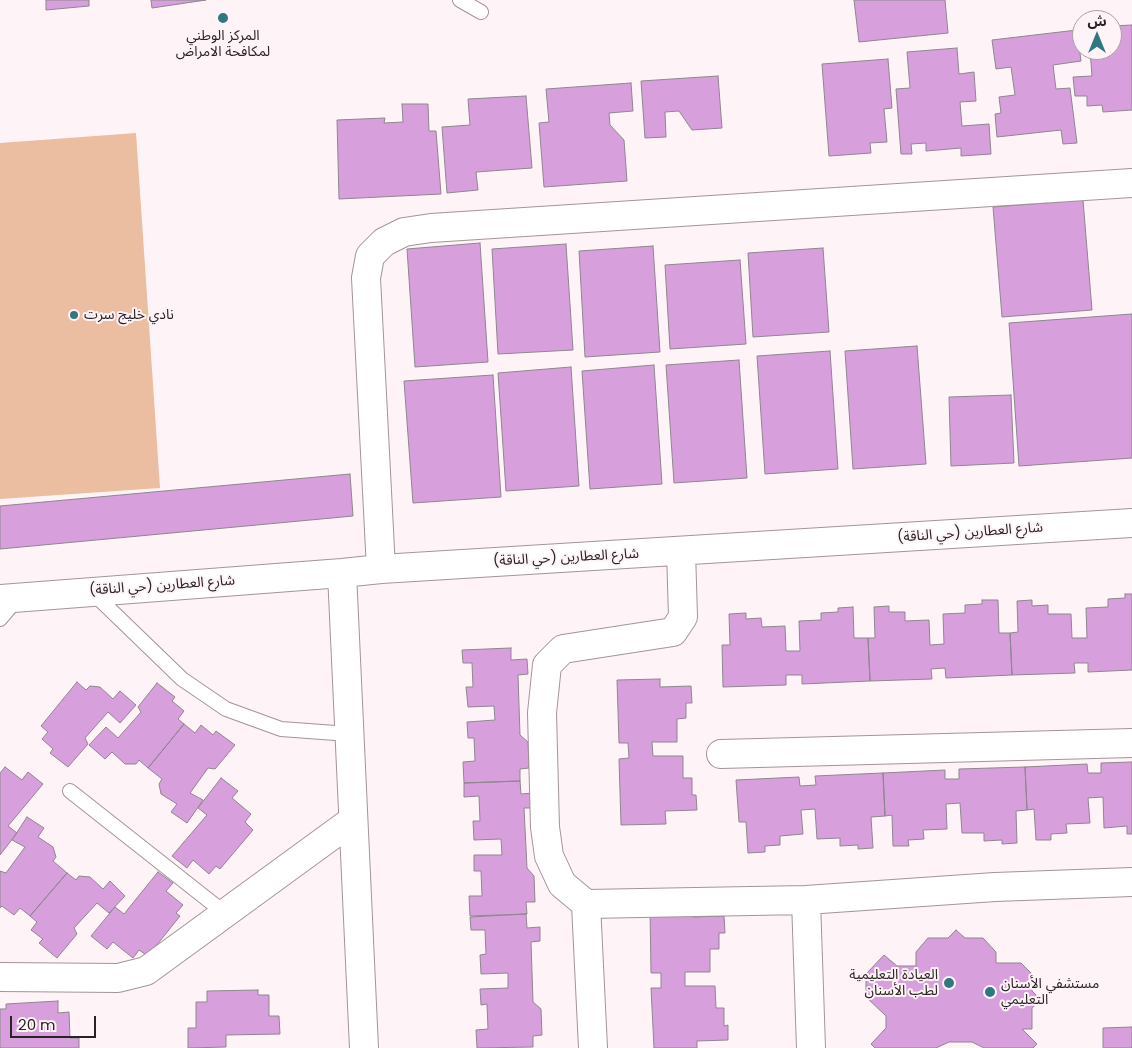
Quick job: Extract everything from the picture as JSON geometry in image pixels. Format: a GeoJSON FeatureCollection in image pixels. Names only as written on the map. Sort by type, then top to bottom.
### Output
{"type":"FeatureCollection","features":[{"type":"Feature","properties":{"kind":"street"},"geometry":{"type":"LineString","coordinates":[[381,569],[366,278],[370,256],[384,242],[397,235],[404,232],[431,228],[1132,183]]}},
{"type":"Feature","properties":{"kind":"street","name":"شارع العطارين (حي الناقة)"},"geometry":{"type":"LineString","coordinates":[[9,598],[381,569],[1132,523]]}},
{"type":"Feature","properties":{"kind":"street"},"geometry":{"type":"LineString","coordinates":[[681,551],[683,617],[673,632],[564,649],[547,665],[542,714],[545,827],[549,856],[562,884],[586,904],[806,900],[995,887],[1132,882]]}},
{"type":"Feature","properties":{"kind":"street"},"geometry":{"type":"LineString","coordinates":[[342,573],[364,1048]]}},
{"type":"Feature","properties":{"kind":"street"},"geometry":{"type":"LineString","coordinates":[[721,754],[1132,743]]}},
{"type":"Feature","properties":{"kind":"street"},"geometry":{"type":"LineString","coordinates":[[0,977],[118,978],[146,971],[353,820]]}},
{"type":"Feature","properties":{"kind":"street"},"geometry":{"type":"LineString","coordinates":[[806,900],[811,1048]]}},
{"type":"Feature","properties":{"kind":"street"},"geometry":{"type":"LineString","coordinates":[[586,904],[593,1048]]}},
{"type":"Feature","properties":{"kind":"lane"},"geometry":{"type":"LineString","coordinates":[[460,0],[481,12]]}},
{"type":"Feature","properties":{"kind":"lane"},"geometry":{"type":"LineString","coordinates":[[91,592],[182,679],[226,709],[281,729],[349,734]]}},
{"type":"Feature","properties":{"kind":"lane"},"geometry":{"type":"LineString","coordinates":[[0,619],[9,598]]}},
{"type":"Feature","properties":{"kind":"lane"},"geometry":{"type":"LineString","coordinates":[[70,791],[226,914]]}},
{"type":"Feature","properties":{"kind":"shaded area","name":"نادي خليج سرت"},"geometry":{"type":"Polygon","coordinates":[[[136,133],[160,488],[0,499],[0,143],[136,133]]]}},
{"type":"Feature","properties":{"kind":"building"},"geometry":{"type":"Polygon","coordinates":[[[46,0],[89,0],[89,6],[46,10],[46,0]]]}},
{"type":"Feature","properties":{"kind":"building"},"geometry":{"type":"Polygon","coordinates":[[[151,0],[206,0],[152,8],[151,0]]]}},
{"type":"Feature","properties":{"kind":"building"},"geometry":{"type":"Polygon","coordinates":[[[854,0],[945,0],[948,33],[859,42],[854,0]]]}},
{"type":"Feature","properties":{"kind":"building"},"geometry":{"type":"Polygon","coordinates":[[[1132,25],[1132,110],[1103,112],[1102,105],[1087,106],[1087,96],[1075,96],[1073,77],[1092,76],[1091,60],[1122,60],[1122,26],[1132,25]]]}},
{"type":"Feature","properties":{"kind":"building"},"geometry":{"type":"Polygon","coordinates":[[[1072,31],[1072,60],[1081,61],[1053,65],[1056,89],[1070,88],[1077,143],[1063,144],[1061,130],[997,137],[995,114],[1001,113],[999,97],[1015,95],[1011,67],[996,69],[992,40],[1072,31]]]}},
{"type":"Feature","properties":{"kind":"building"},"geometry":{"type":"Polygon","coordinates":[[[957,48],[959,74],[974,72],[976,101],[960,102],[962,126],[989,124],[991,154],[961,156],[961,148],[926,151],[926,143],[911,144],[912,154],[901,154],[896,89],[910,88],[907,52],[957,48]]]}},
{"type":"Feature","properties":{"kind":"building"},"geometry":{"type":"Polygon","coordinates":[[[888,59],[892,108],[884,109],[887,142],[870,143],[871,153],[829,156],[822,64],[888,59]]]}},
{"type":"Feature","properties":{"kind":"building"},"geometry":{"type":"Polygon","coordinates":[[[718,76],[722,128],[692,130],[679,111],[665,112],[666,137],[645,138],[641,81],[718,76]]]}},
{"type":"Feature","properties":{"kind":"building"},"geometry":{"type":"Polygon","coordinates":[[[631,83],[633,111],[609,113],[610,125],[624,140],[627,181],[544,187],[539,123],[549,122],[546,89],[631,83]]]}},
{"type":"Feature","properties":{"kind":"building"},"geometry":{"type":"Polygon","coordinates":[[[526,96],[532,168],[476,172],[478,190],[447,193],[442,127],[470,125],[468,99],[526,96]]]}},
{"type":"Feature","properties":{"kind":"building"},"geometry":{"type":"Polygon","coordinates":[[[402,104],[428,104],[429,131],[436,131],[441,194],[339,199],[337,120],[385,118],[384,123],[403,122],[402,104]]]}},
{"type":"Feature","properties":{"kind":"building"},"geometry":{"type":"Polygon","coordinates":[[[1083,200],[1092,310],[1002,317],[993,207],[1083,200]]]}},
{"type":"Feature","properties":{"kind":"building"},"geometry":{"type":"Polygon","coordinates":[[[480,243],[488,362],[415,367],[407,249],[480,243]]]}},
{"type":"Feature","properties":{"kind":"building"},"geometry":{"type":"Polygon","coordinates":[[[566,244],[573,350],[498,354],[492,249],[566,244]]]}},
{"type":"Feature","properties":{"kind":"building"},"geometry":{"type":"Polygon","coordinates":[[[653,246],[660,352],[585,357],[579,251],[653,246]]]}},
{"type":"Feature","properties":{"kind":"building"},"geometry":{"type":"Polygon","coordinates":[[[823,248],[829,332],[753,337],[748,253],[823,248]]]}},
{"type":"Feature","properties":{"kind":"building"},"geometry":{"type":"Polygon","coordinates":[[[740,260],[746,344],[670,349],[665,265],[740,260]]]}},
{"type":"Feature","properties":{"kind":"building"},"geometry":{"type":"Polygon","coordinates":[[[1132,314],[1132,458],[1019,466],[1009,323],[1132,314]]]}},
{"type":"Feature","properties":{"kind":"building"},"geometry":{"type":"Polygon","coordinates":[[[917,346],[926,464],[853,469],[845,351],[917,346]]]}},
{"type":"Feature","properties":{"kind":"building"},"geometry":{"type":"Polygon","coordinates":[[[830,351],[838,469],[765,474],[757,356],[830,351]]]}},
{"type":"Feature","properties":{"kind":"building"},"geometry":{"type":"Polygon","coordinates":[[[739,360],[747,478],[674,483],[666,365],[739,360]]]}},
{"type":"Feature","properties":{"kind":"building"},"geometry":{"type":"Polygon","coordinates":[[[654,365],[662,484],[590,489],[582,371],[654,365]]]}},
{"type":"Feature","properties":{"kind":"building"},"geometry":{"type":"Polygon","coordinates":[[[571,367],[579,486],[506,491],[498,373],[571,367]]]}},
{"type":"Feature","properties":{"kind":"building"},"geometry":{"type":"Polygon","coordinates":[[[493,375],[501,497],[413,503],[404,381],[493,375]]]}},
{"type":"Feature","properties":{"kind":"building"},"geometry":{"type":"Polygon","coordinates":[[[1011,395],[1014,463],[951,466],[949,397],[1011,395]]]}},
{"type":"Feature","properties":{"kind":"building"},"geometry":{"type":"Polygon","coordinates":[[[350,474],[353,516],[0,549],[0,506],[350,474]]]}},
{"type":"Feature","properties":{"kind":"building"},"geometry":{"type":"Polygon","coordinates":[[[1125,594],[1132,594],[1132,670],[1088,672],[1088,663],[1074,663],[1075,673],[1012,675],[1010,633],[1018,632],[1017,601],[1032,600],[1032,606],[1048,605],[1048,614],[1071,614],[1072,638],[1087,638],[1086,608],[1108,607],[1108,599],[1125,598],[1125,594]]]}},
{"type":"Feature","properties":{"kind":"building"},"geometry":{"type":"Polygon","coordinates":[[[982,600],[998,600],[999,633],[1010,633],[1012,675],[946,678],[945,668],[931,669],[932,679],[870,681],[868,638],[875,638],[874,607],[889,606],[889,612],[905,612],[905,621],[929,620],[930,645],[944,644],[943,614],[965,613],[965,605],[982,604],[982,600]]]}},
{"type":"Feature","properties":{"kind":"building"},"geometry":{"type":"Polygon","coordinates":[[[853,607],[854,638],[868,638],[870,681],[802,684],[802,675],[786,675],[786,685],[723,687],[722,645],[730,645],[729,614],[746,613],[746,619],[761,618],[762,627],[785,626],[786,651],[800,651],[799,621],[821,620],[821,613],[838,612],[838,608],[853,607]]]}},
{"type":"Feature","properties":{"kind":"building"},"geometry":{"type":"Polygon","coordinates":[[[511,648],[511,660],[527,659],[528,674],[518,675],[520,735],[528,742],[529,768],[520,769],[520,781],[464,783],[463,762],[475,761],[474,738],[468,738],[467,722],[495,720],[494,706],[468,707],[466,687],[473,687],[472,663],[463,663],[462,650],[511,648]]]}},
{"type":"Feature","properties":{"kind":"building"},"geometry":{"type":"Polygon","coordinates":[[[660,679],[660,687],[691,686],[692,703],[686,703],[686,718],[677,719],[677,742],[652,742],[653,756],[683,756],[683,778],[692,778],[692,795],[696,795],[697,810],[665,811],[666,824],[621,825],[619,759],[629,758],[628,743],[619,743],[617,680],[660,679]]]}},
{"type":"Feature","properties":{"kind":"building"},"geometry":{"type":"Polygon","coordinates":[[[77,682],[86,690],[90,686],[100,687],[113,699],[120,691],[136,705],[120,723],[108,712],[85,738],[88,744],[68,767],[50,753],[53,749],[42,739],[48,732],[41,726],[77,682]]]}},
{"type":"Feature","properties":{"kind":"building"},"geometry":{"type":"Polygon","coordinates":[[[157,683],[175,697],[172,701],[184,711],[178,719],[184,724],[148,768],[139,760],[136,764],[125,764],[112,752],[105,759],[89,745],[106,727],[118,738],[141,712],[138,707],[157,683]]]}},
{"type":"Feature","properties":{"kind":"building"},"geometry":{"type":"Polygon","coordinates":[[[184,724],[195,733],[201,725],[213,735],[216,731],[235,745],[215,769],[208,768],[190,793],[203,800],[187,823],[171,812],[177,804],[161,794],[159,784],[162,779],[148,768],[184,724]]]}},
{"type":"Feature","properties":{"kind":"building"},"geometry":{"type":"Polygon","coordinates":[[[1132,762],[1132,834],[1127,834],[1127,826],[1104,828],[1103,797],[1088,798],[1090,823],[1066,824],[1067,833],[1051,834],[1051,840],[1036,840],[1034,809],[1027,810],[1025,767],[1087,764],[1088,773],[1101,773],[1101,763],[1132,762]]]}},
{"type":"Feature","properties":{"kind":"building"},"geometry":{"type":"Polygon","coordinates":[[[5,767],[22,780],[28,772],[43,784],[8,826],[17,833],[0,855],[0,773],[5,767]]]}},
{"type":"Feature","properties":{"kind":"building"},"geometry":{"type":"Polygon","coordinates":[[[1025,767],[1027,810],[1016,811],[1017,843],[1002,844],[1002,840],[984,841],[984,833],[962,833],[960,803],[946,804],[947,829],[923,830],[924,839],[908,840],[909,846],[893,846],[892,815],[885,816],[883,773],[945,770],[945,779],[959,779],[959,769],[1025,767]]]}},
{"type":"Feature","properties":{"kind":"building"},"geometry":{"type":"Polygon","coordinates":[[[883,773],[885,816],[871,817],[873,848],[858,849],[858,845],[840,846],[840,838],[817,839],[815,809],[801,810],[803,834],[780,836],[780,845],[765,846],[765,852],[748,853],[746,822],[739,822],[736,780],[799,777],[800,786],[816,785],[815,776],[883,773]]]}},
{"type":"Feature","properties":{"kind":"building"},"geometry":{"type":"Polygon","coordinates":[[[221,778],[238,791],[232,798],[251,814],[245,822],[253,830],[220,869],[216,866],[209,874],[193,860],[187,868],[172,856],[207,815],[198,808],[221,778]]]}},
{"type":"Feature","properties":{"kind":"building"},"geometry":{"type":"Polygon","coordinates":[[[520,781],[521,794],[533,793],[534,808],[524,808],[527,868],[534,876],[535,902],[526,902],[527,914],[470,916],[469,896],[482,896],[481,871],[474,871],[474,855],[502,855],[501,839],[474,840],[473,821],[480,821],[479,796],[464,797],[464,783],[520,781]]]}},
{"type":"Feature","properties":{"kind":"building"},"geometry":{"type":"Polygon","coordinates":[[[27,817],[44,828],[38,837],[53,847],[56,857],[53,861],[67,873],[30,916],[20,908],[14,915],[2,906],[0,908],[0,871],[6,873],[25,847],[12,840],[27,817]]]}},
{"type":"Feature","properties":{"kind":"building"},"geometry":{"type":"Polygon","coordinates":[[[158,872],[173,883],[166,891],[183,905],[176,913],[180,916],[148,956],[139,950],[133,958],[113,942],[107,949],[91,936],[115,907],[124,914],[158,872]]]}},
{"type":"Feature","properties":{"kind":"building"},"geometry":{"type":"Polygon","coordinates":[[[67,873],[76,880],[79,876],[90,877],[103,889],[110,881],[125,896],[109,913],[97,903],[74,928],[77,934],[57,958],[39,943],[43,939],[31,930],[37,922],[30,916],[67,873]]]}},
{"type":"Feature","properties":{"kind":"building"},"geometry":{"type":"Polygon","coordinates":[[[650,909],[693,909],[693,917],[724,916],[725,933],[719,933],[719,949],[710,949],[710,972],[685,972],[685,986],[715,986],[716,1008],[724,1008],[724,1026],[728,1025],[728,1040],[697,1041],[697,1048],[654,1048],[651,988],[661,988],[661,973],[651,973],[650,909]]]}},
{"type":"Feature","properties":{"kind":"building"},"geometry":{"type":"Polygon","coordinates":[[[526,914],[527,928],[540,927],[540,941],[531,942],[533,1002],[541,1009],[542,1035],[533,1036],[533,1047],[477,1048],[476,1030],[488,1029],[487,1004],[481,1005],[480,989],[508,988],[508,973],[481,974],[480,955],[486,954],[485,930],[471,930],[470,917],[526,914]]]}},
{"type":"Feature","properties":{"kind":"building","name":"العيادة التعليمية لطب الأسنان"},"geometry":{"type":"Polygon","coordinates":[[[956,930],[965,938],[983,938],[996,952],[996,963],[1021,963],[1032,974],[1032,991],[1041,1000],[1032,1008],[1032,1029],[1022,1029],[1037,1044],[1033,1048],[984,1048],[972,1042],[949,1042],[936,1048],[875,1048],[871,1044],[886,1028],[886,1016],[866,997],[866,974],[884,955],[897,966],[916,966],[916,952],[928,938],[948,938],[956,930]]]}},
{"type":"Feature","properties":{"kind":"building"},"geometry":{"type":"Polygon","coordinates":[[[258,990],[258,995],[269,995],[269,1016],[279,1016],[280,1034],[226,1035],[226,1047],[188,1048],[188,1028],[196,1028],[196,1002],[207,1002],[207,991],[258,990]]]}},
{"type":"Feature","properties":{"kind":"building"},"geometry":{"type":"Polygon","coordinates":[[[58,1001],[58,1013],[69,1012],[70,1038],[79,1038],[79,1048],[0,1048],[0,1009],[6,1009],[6,1004],[58,1001]]]}},
{"type":"Feature","properties":{"kind":"building"},"geometry":{"type":"Polygon","coordinates":[[[1132,1027],[1132,1048],[1103,1048],[1103,1028],[1132,1027]]]}},
{"type":"Feature","properties":{"kind":"place","name":"المركز الوطني لمكافحة الامراض"},"geometry":{"type":"Point","coordinates":[223,18]}},
{"type":"Feature","properties":{"kind":"place","name":"نادي خليج سرت"},"geometry":{"type":"Point","coordinates":[74,315]}},
{"type":"Feature","properties":{"kind":"place","name":"العيادة التعليمية لطب الأسنان"},"geometry":{"type":"Point","coordinates":[949,983]}},
{"type":"Feature","properties":{"kind":"place","name":"مستشفي الأسنان التعليمي"},"geometry":{"type":"Point","coordinates":[990,992]}}]}
